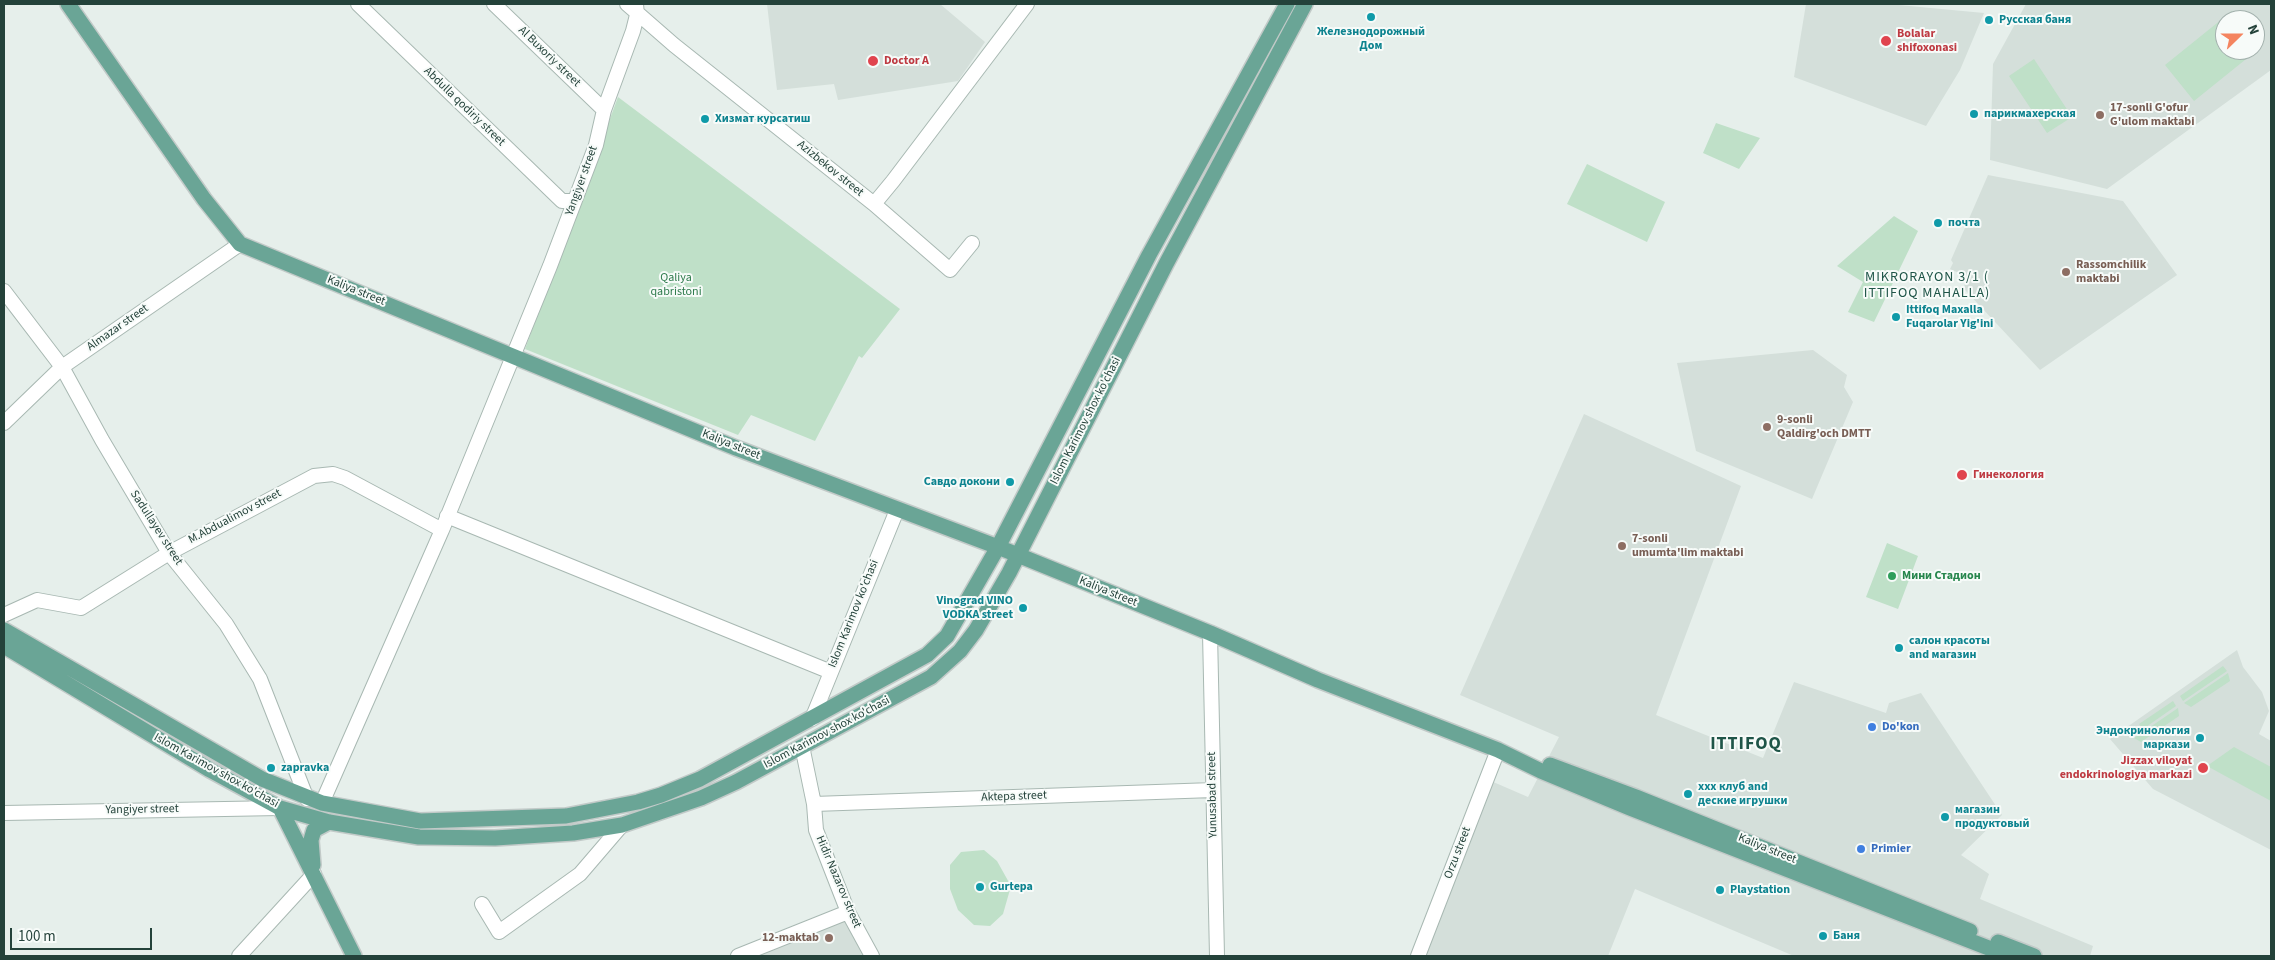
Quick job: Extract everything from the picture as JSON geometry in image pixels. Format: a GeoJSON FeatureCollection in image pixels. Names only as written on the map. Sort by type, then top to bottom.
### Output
{"type":"FeatureCollection","features":[{"type":"Feature","properties":{"kind":"main road","name":"Kaliya street"},"geometry":{"type":"LineString","coordinates":[[68,4],[204,199],[240,244],[727,444],[998,548],[1210,633],[1318,680],[1498,750],[1630,808],[2000,955]]}},
{"type":"Feature","properties":{"kind":"main road","name":"Islom Karimov shox ko'chasi"},"geometry":{"type":"LineString","coordinates":[[4,646],[55,668],[262,780],[307,799],[420,821],[569,815],[638,802],[661,795],[738,760],[927,655],[938,646],[962,614],[1149,255],[1286,4]]}},
{"type":"Feature","properties":{"kind":"main road","name":"Islom Karimov shox ko'chasi"},"geometry":{"type":"LineString","coordinates":[[4,630],[55,668],[210,770],[280,808],[329,822],[420,838],[495,838],[573,833],[622,826],[701,798],[736,782],[931,677],[960,651],[976,630],[1166,264],[1305,4]]}},
{"type":"Feature","properties":{"kind":"main road"},"geometry":{"type":"LineString","coordinates":[[1264,46],[1265,54],[1272,57],[1277,55]]}},
{"type":"Feature","properties":{"kind":"main road","name":"Kaliya street"},"geometry":{"type":"LineString","coordinates":[[1498,750],[1560,768],[1636,797],[2034,956]]}},
{"type":"Feature","properties":{"kind":"main road"},"geometry":{"type":"LineString","coordinates":[[280,808],[354,956]]}},
{"type":"Feature","properties":{"kind":"main road"},"geometry":{"type":"LineString","coordinates":[[569,815],[576,823],[573,833]]}},
{"type":"Feature","properties":{"kind":"main road"},"geometry":{"type":"LineString","coordinates":[[314,874],[311,840],[314,830],[329,822]]}},
{"type":"Feature","properties":{"kind":"street","name":"Abdulla qodiriy street"},"geometry":{"type":"LineString","coordinates":[[358,4],[562,201],[574,201]]}},
{"type":"Feature","properties":{"kind":"street","name":"Al Buxoriy street"},"geometry":{"type":"LineString","coordinates":[[494,4],[604,110]]}},
{"type":"Feature","properties":{"kind":"street","name":"Azizbekov street"},"geometry":{"type":"LineString","coordinates":[[626,4],[637,9],[874,204],[1027,4]]}},
{"type":"Feature","properties":{"kind":"street","name":"Yangiyer street"},"geometry":{"type":"LineString","coordinates":[[322,803],[442,530],[514,356],[596,145],[604,110],[633,31],[637,9]]}},
{"type":"Feature","properties":{"kind":"street"},"geometry":{"type":"LineString","coordinates":[[874,204],[950,270],[972,243]]}},
{"type":"Feature","properties":{"kind":"street","name":"Almazar street"},"geometry":{"type":"LineString","coordinates":[[4,423],[62,367],[240,244]]}},
{"type":"Feature","properties":{"kind":"street","name":"Sadullayev street"},"geometry":{"type":"LineString","coordinates":[[4,291],[62,367],[102,440],[170,553],[226,624],[260,679],[307,799]]}},
{"type":"Feature","properties":{"kind":"street","name":"M.Abdualimov street"},"geometry":{"type":"LineString","coordinates":[[4,615],[37,600],[81,608],[170,553],[301,481],[314,476],[333,474],[358,484],[442,530]]}},
{"type":"Feature","properties":{"kind":"street","name":"Islom Karimov ko'chasi"},"geometry":{"type":"LineString","coordinates":[[812,719],[897,510]]}},
{"type":"Feature","properties":{"kind":"street"},"geometry":{"type":"LineString","coordinates":[[448,516],[831,672]]}},
{"type":"Feature","properties":{"kind":"street","name":"Yunusabad street"},"geometry":{"type":"LineString","coordinates":[[1210,633],[1217,956]]}},
{"type":"Feature","properties":{"kind":"street","name":"Hidir Nazarov street"},"geometry":{"type":"LineString","coordinates":[[802,746],[814,804],[816,830],[848,912],[872,956]]}},
{"type":"Feature","properties":{"kind":"street","name":"Orzu street"},"geometry":{"type":"LineString","coordinates":[[1418,956],[1498,750]]}},
{"type":"Feature","properties":{"kind":"street","name":"Aktepa street"},"geometry":{"type":"LineString","coordinates":[[814,804],[1213,790]]}},
{"type":"Feature","properties":{"kind":"street","name":"Yangiyer street"},"geometry":{"type":"LineString","coordinates":[[4,813],[280,808]]}},
{"type":"Feature","properties":{"kind":"street"},"geometry":{"type":"LineString","coordinates":[[482,904],[499,932],[580,874],[622,826]]}},
{"type":"Feature","properties":{"kind":"street"},"geometry":{"type":"LineString","coordinates":[[239,956],[314,874]]}},
{"type":"Feature","properties":{"kind":"street"},"geometry":{"type":"LineString","coordinates":[[738,956],[848,912]]}},
{"type":"Feature","properties":{"kind":"shaded area","name":"Doctor A"},"geometry":{"type":"Polygon","coordinates":[[[767,4],[940,4],[985,42],[958,81],[838,100],[834,84],[777,90],[767,4]]]}},
{"type":"Feature","properties":{"kind":"shaded area","name":"Bolalar shifoxonasi"},"geometry":{"type":"Polygon","coordinates":[[[1806,4],[1888,4],[1984,13],[1960,70],[1926,126],[1794,77],[1806,4]]]}},
{"type":"Feature","properties":{"kind":"shaded area","name":"17-sonli G'ofur G'ulom maktabi"},"geometry":{"type":"Polygon","coordinates":[[[2026,4],[2271,4],[2271,70],[2107,189],[1990,160],[1993,64],[2026,4]]]}},
{"type":"Feature","properties":{"kind":"shaded area","name":"Rassomchilik maktabi"},"geometry":{"type":"Polygon","coordinates":[[[1988,175],[2123,201],[2177,275],[2040,370],[1965,290],[1963,275],[1950,269],[1953,263],[1951,260],[1988,175]]]}},
{"type":"Feature","properties":{"kind":"shaded area","name":"9-sonli Qaldirg'och DMTT"},"geometry":{"type":"Polygon","coordinates":[[[1813,350],[1847,375],[1844,387],[1853,402],[1812,499],[1696,451],[1677,363],[1813,350]]]}},
{"type":"Feature","properties":{"kind":"shaded area"},"geometry":{"type":"Polygon","coordinates":[[[1584,414],[1741,486],[1656,715],[1763,758],[1794,682],[1886,713],[1889,703],[1921,693],[2002,815],[1961,855],[1989,874],[1980,899],[2093,946],[2090,956],[1794,956],[1635,889],[1608,956],[1423,956],[1491,781],[1528,797],[1559,737],[1460,695],[1584,414]]]}},
{"type":"Feature","properties":{"kind":"shaded area","name":"Jizzax viloyat endokrinologiya markazi"},"geometry":{"type":"Polygon","coordinates":[[[2237,650],[2243,667],[2262,692],[2269,711],[2259,734],[2271,741],[2271,850],[2153,789],[2110,739],[2237,650]]]}},
{"type":"Feature","properties":{"kind":"shaded area","name":"12-maktab"},"geometry":{"type":"Polygon","coordinates":[[[846,919],[865,956],[758,956],[846,919]]]}},
{"type":"Feature","properties":{"kind":"green space"},"geometry":{"type":"Polygon","coordinates":[[[2215,25],[2215,60],[2245,60],[2194,101],[2165,65],[2215,25]]]}},
{"type":"Feature","properties":{"kind":"green space"},"geometry":{"type":"Polygon","coordinates":[[[2034,59],[2072,117],[2047,133],[2009,76],[2034,59]]]}},
{"type":"Feature","properties":{"kind":"green space","name":"Qaliya qabristoni"},"geometry":{"type":"Polygon","coordinates":[[[618,97],[900,309],[862,358],[859,356],[815,441],[751,415],[738,435],[525,349],[618,97]]]}},
{"type":"Feature","properties":{"kind":"green space"},"geometry":{"type":"Polygon","coordinates":[[[1716,123],[1760,138],[1739,169],[1703,153],[1716,123]]]}},
{"type":"Feature","properties":{"kind":"green space"},"geometry":{"type":"Polygon","coordinates":[[[1587,164],[1665,202],[1647,242],[1567,204],[1587,164]]]}},
{"type":"Feature","properties":{"kind":"green space"},"geometry":{"type":"Polygon","coordinates":[[[1894,216],[1918,231],[1874,322],[1848,312],[1863,282],[1837,266],[1894,216]]]}},
{"type":"Feature","properties":{"kind":"green space","name":"Мини Стадион"},"geometry":{"type":"Polygon","coordinates":[[[1887,543],[1918,556],[1898,609],[1866,597],[1887,543]]]}},
{"type":"Feature","properties":{"kind":"green space"},"geometry":{"type":"Polygon","coordinates":[[[2223,666],[2227,671],[2183,701],[2180,696],[2223,666]]]}},
{"type":"Feature","properties":{"kind":"green space"},"geometry":{"type":"Polygon","coordinates":[[[2228,673],[2230,681],[2191,707],[2184,703],[2228,673]]]}},
{"type":"Feature","properties":{"kind":"green space"},"geometry":{"type":"Polygon","coordinates":[[[2173,701],[2176,706],[2143,729],[2139,724],[2173,701]]]}},
{"type":"Feature","properties":{"kind":"green space"},"geometry":{"type":"Polygon","coordinates":[[[2178,708],[2179,716],[2141,742],[2134,738],[2178,708]]]}},
{"type":"Feature","properties":{"kind":"green space"},"geometry":{"type":"Polygon","coordinates":[[[2234,747],[2271,767],[2271,801],[2207,766],[2234,747]]]}},
{"type":"Feature","properties":{"kind":"green space","name":"Gurtepa"},"geometry":{"type":"Polygon","coordinates":[[[984,850],[997,861],[1011,886],[1003,914],[990,926],[974,925],[958,910],[950,889],[950,865],[961,852],[984,850]]]}},
{"type":"Feature","properties":{"kind":"place","name":"Железнодорожный Дом"},"geometry":{"type":"Point","coordinates":[1371,17]}},
{"type":"Feature","properties":{"kind":"place","name":"Русская баня"},"geometry":{"type":"Point","coordinates":[1989,20]}},
{"type":"Feature","properties":{"kind":"place","name":"Bolalar shifoxonasi"},"geometry":{"type":"Point","coordinates":[1886,41]}},
{"type":"Feature","properties":{"kind":"place","name":"Doctor A"},"geometry":{"type":"Point","coordinates":[873,61]}},
{"type":"Feature","properties":{"kind":"place","name":"парикмахерская"},"geometry":{"type":"Point","coordinates":[1974,114]}},
{"type":"Feature","properties":{"kind":"place","name":"17-sonli G'ofur G'ulom maktabi"},"geometry":{"type":"Point","coordinates":[2100,115]}},
{"type":"Feature","properties":{"kind":"place","name":"Хизмат курсатиш"},"geometry":{"type":"Point","coordinates":[705,119]}},
{"type":"Feature","properties":{"kind":"place","name":"почта"},"geometry":{"type":"Point","coordinates":[1938,223]}},
{"type":"Feature","properties":{"kind":"place","name":"Rassomchilik maktabi"},"geometry":{"type":"Point","coordinates":[2066,272]}},
{"type":"Feature","properties":{"kind":"place","name":"Ittifoq Maxalla Fuqarolar Yig'ini"},"geometry":{"type":"Point","coordinates":[1896,317]}},
{"type":"Feature","properties":{"kind":"place","name":"9-sonli Qaldirg'och DMTT"},"geometry":{"type":"Point","coordinates":[1767,427]}},
{"type":"Feature","properties":{"kind":"place","name":"Гинекология"},"geometry":{"type":"Point","coordinates":[1962,475]}},
{"type":"Feature","properties":{"kind":"place","name":"Савдо докони"},"geometry":{"type":"Point","coordinates":[1010,482]}},
{"type":"Feature","properties":{"kind":"place","name":"7-sonli umumta'lim maktabi"},"geometry":{"type":"Point","coordinates":[1622,546]}},
{"type":"Feature","properties":{"kind":"place","name":"Мини Стадион"},"geometry":{"type":"Point","coordinates":[1892,576]}},
{"type":"Feature","properties":{"kind":"place","name":"Vinograd VINO VODKA street"},"geometry":{"type":"Point","coordinates":[1023,608]}},
{"type":"Feature","properties":{"kind":"place","name":"салон красоты and магазин"},"geometry":{"type":"Point","coordinates":[1899,648]}},
{"type":"Feature","properties":{"kind":"place","name":"Do'kon"},"geometry":{"type":"Point","coordinates":[1872,727]}},
{"type":"Feature","properties":{"kind":"place","name":"Эндокринология маркази"},"geometry":{"type":"Point","coordinates":[2200,738]}},
{"type":"Feature","properties":{"kind":"place","name":"zapravka"},"geometry":{"type":"Point","coordinates":[271,768]}},
{"type":"Feature","properties":{"kind":"place","name":"Jizzax viloyat endokrinologiya markazi"},"geometry":{"type":"Point","coordinates":[2203,768]}},
{"type":"Feature","properties":{"kind":"place","name":"ххх клуб and деские игрушки"},"geometry":{"type":"Point","coordinates":[1688,794]}},
{"type":"Feature","properties":{"kind":"place","name":"магазин продуктовый"},"geometry":{"type":"Point","coordinates":[1945,817]}},
{"type":"Feature","properties":{"kind":"place","name":"Primier"},"geometry":{"type":"Point","coordinates":[1861,849]}},
{"type":"Feature","properties":{"kind":"place","name":"Gurtepa"},"geometry":{"type":"Point","coordinates":[980,887]}},
{"type":"Feature","properties":{"kind":"place","name":"Playstation"},"geometry":{"type":"Point","coordinates":[1720,890]}},
{"type":"Feature","properties":{"kind":"place","name":"Баня"},"geometry":{"type":"Point","coordinates":[1823,936]}},
{"type":"Feature","properties":{"kind":"place","name":"12-maktab"},"geometry":{"type":"Point","coordinates":[829,938]}},
{"type":"Feature","properties":{"kind":"district","name":"MIKRORAYON 3/1 ( ITTIFOQ MAHALLA)"},"geometry":{"type":"Point","coordinates":[1927,286]}},
{"type":"Feature","properties":{"kind":"district","name":"ITTIFOQ"},"geometry":{"type":"Point","coordinates":[1746,745]}}]}
